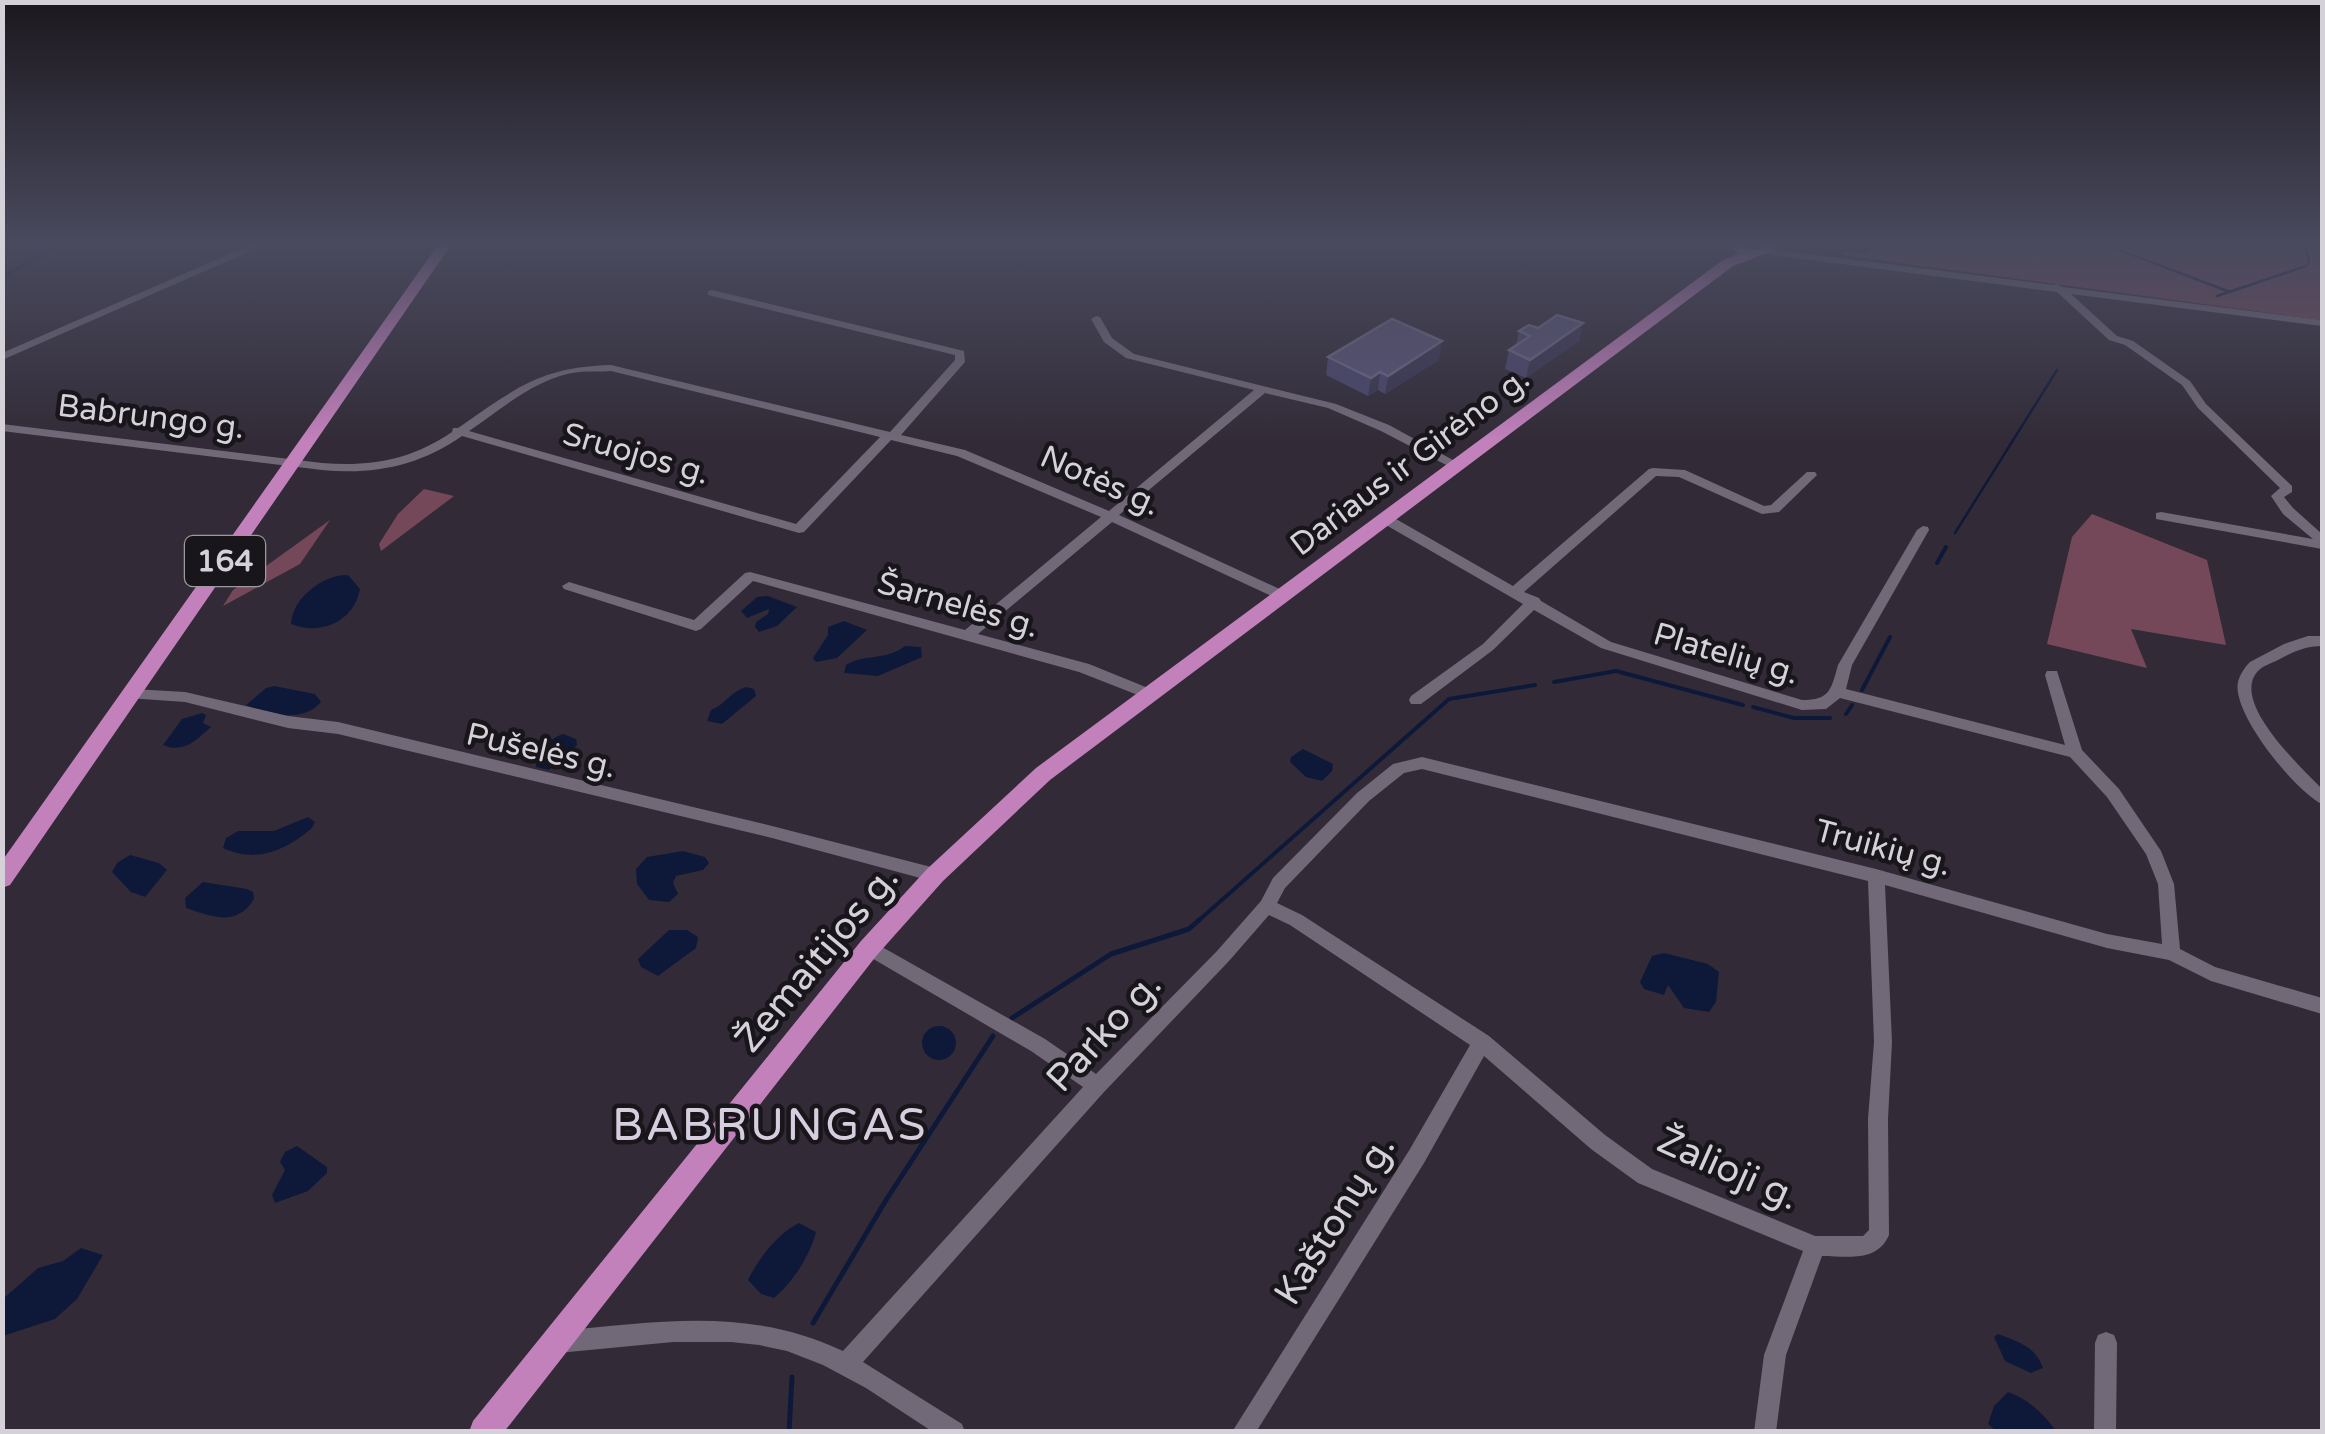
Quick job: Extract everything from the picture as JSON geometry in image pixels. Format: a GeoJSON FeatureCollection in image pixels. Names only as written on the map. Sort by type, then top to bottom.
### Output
{"type":"FeatureCollection","features":[{"type":"Feature","properties":{"kind":"main road","name":"164"},"geometry":{"type":"LineString","coordinates":[[2,879],[400,309]]}},
{"type":"Feature","properties":{"kind":"main road","name":"Dariaus ir Girėno g."},"geometry":{"type":"LineString","coordinates":[[1225,637],[1658,309]]}},
{"type":"Feature","properties":{"kind":"main road","name":"Žemaitijos g."},"geometry":{"type":"LineString","coordinates":[[484,1432],[869,948],[936,876],[1043,774],[1225,637]]}},
{"type":"Feature","properties":{"kind":"street"},"geometry":{"type":"LineString","coordinates":[[2,357],[112,309]]}},
{"type":"Feature","properties":{"kind":"street"},"geometry":{"type":"LineString","coordinates":[[776,309],[962,355],[891,436]]}},
{"type":"Feature","properties":{"kind":"street"},"geometry":{"type":"LineString","coordinates":[[2081,309],[2113,338],[2128,343],[2186,383],[2202,406],[2288,489],[2276,496],[2322,542]]}},
{"type":"Feature","properties":{"kind":"street"},"geometry":{"type":"LineString","coordinates":[[2223,309],[2322,322]]}},
{"type":"Feature","properties":{"kind":"street"},"geometry":{"type":"LineString","coordinates":[[1096,319],[1108,340],[1130,356],[1332,406],[1456,465]]}},
{"type":"Feature","properties":{"kind":"street","name":"Notės g."},"geometry":{"type":"LineString","coordinates":[[457,431],[533,382],[576,367],[594,366],[891,436],[992,464],[1281,595]]}},
{"type":"Feature","properties":{"kind":"street"},"geometry":{"type":"LineString","coordinates":[[967,636],[1108,514],[1261,390]]}},
{"type":"Feature","properties":{"kind":"street","name":"Babrungo g."},"geometry":{"type":"LineString","coordinates":[[2,427],[292,464],[352,468],[390,466],[417,456],[457,431]]}},
{"type":"Feature","properties":{"kind":"street","name":"Sruojos g."},"geometry":{"type":"LineString","coordinates":[[457,431],[799,530],[891,436]]}},
{"type":"Feature","properties":{"kind":"street"},"geometry":{"type":"LineString","coordinates":[[1516,591],[1654,472],[1681,472],[1762,510],[1775,509],[1811,475]]}},
{"type":"Feature","properties":{"kind":"street"},"geometry":{"type":"LineString","coordinates":[[2161,516],[2322,542]]}},
{"type":"Feature","properties":{"kind":"street","name":"Platelių g."},"geometry":{"type":"LineString","coordinates":[[1384,518],[1534,601],[1582,634],[1632,654],[1802,705],[1821,705],[1838,692],[2076,753]]}},
{"type":"Feature","properties":{"kind":"street"},"geometry":{"type":"LineString","coordinates":[[1838,692],[1845,665],[1923,530]]}},
{"type":"Feature","properties":{"kind":"street","name":"Šarnelės g."},"geometry":{"type":"LineString","coordinates":[[570,586],[696,626],[750,576],[1110,676],[1148,694]]}},
{"type":"Feature","properties":{"kind":"street"},"geometry":{"type":"LineString","coordinates":[[1416,700],[1488,647],[1534,601]]}},
{"type":"Feature","properties":{"kind":"street"},"geometry":{"type":"LineString","coordinates":[[2322,640],[2298,642],[2252,667],[2245,680],[2250,714],[2261,732],[2322,798]]}},
{"type":"Feature","properties":{"kind":"street"},"geometry":{"type":"LineString","coordinates":[[2052,675],[2076,753],[2113,793],[2153,851],[2166,884],[2172,953]]}},
{"type":"Feature","properties":{"kind":"street","name":"Pušelės g."},"geometry":{"type":"LineString","coordinates":[[133,694],[185,697],[288,722],[338,728],[757,828],[936,876]]}},
{"type":"Feature","properties":{"kind":"street","name":"Truikių g."},"geometry":{"type":"LineString","coordinates":[[1422,763],[1876,876],[2107,941],[2172,953],[2212,973],[2322,1006]]}},
{"type":"Feature","properties":{"kind":"street","name":"Parko g."},"geometry":{"type":"LineString","coordinates":[[846,1364],[1097,1086],[1267,906],[1280,883],[1363,797],[1399,768],[1422,763]]}},
{"type":"Feature","properties":{"kind":"street","name":"Žalioji g."},"geometry":{"type":"LineString","coordinates":[[1267,906],[1296,920],[1482,1042],[1598,1142],[1645,1176],[1816,1246],[1867,1246],[1879,1235],[1878,1119],[1883,1042],[1876,876]]}},
{"type":"Feature","properties":{"kind":"street"},"geometry":{"type":"LineString","coordinates":[[869,948],[1038,1044],[1097,1086]]}},
{"type":"Feature","properties":{"kind":"street","name":"Kaštonų g."},"geometry":{"type":"LineString","coordinates":[[1243,1432],[1417,1156],[1482,1042]]}},
{"type":"Feature","properties":{"kind":"street"},"geometry":{"type":"LineString","coordinates":[[1765,1432],[1775,1355],[1816,1246]]}},
{"type":"Feature","properties":{"kind":"street"},"geometry":{"type":"LineString","coordinates":[[556,1342],[710,1330],[786,1340],[846,1364],[954,1432]]}},
{"type":"Feature","properties":{"kind":"street"},"geometry":{"type":"LineString","coordinates":[[2105,1432],[2106,1343]]}},
{"type":"Feature","properties":{"kind":"shaded area"},"geometry":{"type":"Polygon","coordinates":[[[2240,309],[2322,309],[2322,320],[2240,309]]]}},
{"type":"Feature","properties":{"kind":"shaded area"},"geometry":{"type":"Polygon","coordinates":[[[424,489],[454,496],[381,551],[379,544],[398,514],[424,489]]]}},
{"type":"Feature","properties":{"kind":"shaded area"},"geometry":{"type":"Polygon","coordinates":[[[2092,514],[2207,560],[2226,645],[2131,629],[2147,668],[2047,644],[2072,537],[2092,514]]]}},
{"type":"Feature","properties":{"kind":"shaded area"},"geometry":{"type":"Polygon","coordinates":[[[330,520],[300,564],[223,606],[233,590],[330,520]]]}},
{"type":"Feature","properties":{"kind":"water"},"geometry":{"type":"Polygon","coordinates":[[[348,575],[360,589],[343,618],[324,627],[291,624],[297,605],[311,589],[348,575]]]}},
{"type":"Feature","properties":{"kind":"water"},"geometry":{"type":"Polygon","coordinates":[[[768,596],[797,607],[777,626],[759,632],[756,622],[769,609],[747,618],[741,611],[757,597],[768,596]]]}},
{"type":"Feature","properties":{"kind":"water"},"geometry":{"type":"Polygon","coordinates":[[[844,621],[867,630],[837,658],[816,662],[813,658],[828,635],[828,627],[844,621]]]}},
{"type":"Feature","properties":{"kind":"water"},"geometry":{"type":"Polygon","coordinates":[[[905,646],[921,647],[922,657],[878,676],[844,673],[846,665],[853,661],[891,654],[905,646]]]}},
{"type":"Feature","properties":{"kind":"water"},"geometry":{"type":"Polygon","coordinates":[[[274,686],[315,694],[321,702],[296,715],[265,712],[246,705],[274,686]]]}},
{"type":"Feature","properties":{"kind":"water"},"geometry":{"type":"Polygon","coordinates":[[[746,687],[754,689],[756,696],[722,724],[707,721],[711,710],[746,687]]]}},
{"type":"Feature","properties":{"kind":"water"},"geometry":{"type":"Polygon","coordinates":[[[206,715],[203,723],[211,727],[200,737],[183,747],[163,745],[182,719],[206,715]]]}},
{"type":"Feature","properties":{"kind":"water"},"geometry":{"type":"Polygon","coordinates":[[[563,734],[576,739],[577,745],[549,770],[536,767],[537,756],[544,747],[563,734]]]}},
{"type":"Feature","properties":{"kind":"water"},"geometry":{"type":"Polygon","coordinates":[[[1303,749],[1333,764],[1322,781],[1306,777],[1290,762],[1303,749]]]}},
{"type":"Feature","properties":{"kind":"water"},"geometry":{"type":"Polygon","coordinates":[[[308,817],[315,822],[312,828],[271,852],[248,855],[223,848],[226,838],[238,831],[274,831],[308,817]]]}},
{"type":"Feature","properties":{"kind":"water"},"geometry":{"type":"Polygon","coordinates":[[[683,851],[705,857],[709,863],[703,870],[676,876],[673,883],[678,894],[669,902],[649,900],[637,884],[636,869],[647,857],[683,851]]]}},
{"type":"Feature","properties":{"kind":"water"},"geometry":{"type":"Polygon","coordinates":[[[130,855],[159,863],[167,870],[145,897],[131,892],[112,872],[117,863],[130,855]]]}},
{"type":"Feature","properties":{"kind":"water"},"geometry":{"type":"Polygon","coordinates":[[[203,882],[247,889],[253,892],[254,899],[232,917],[186,908],[185,898],[203,882]]]}},
{"type":"Feature","properties":{"kind":"water"},"geometry":{"type":"Polygon","coordinates":[[[669,930],[687,930],[698,937],[696,948],[658,976],[641,967],[638,959],[669,930]]]}},
{"type":"Feature","properties":{"kind":"water"},"geometry":{"type":"Polygon","coordinates":[[[1664,953],[1708,964],[1719,972],[1716,1002],[1709,1012],[1684,1008],[1668,985],[1664,995],[1644,989],[1640,982],[1652,956],[1664,953]]]}},
{"type":"Feature","properties":{"kind":"water"},"geometry":{"type":"Polygon","coordinates":[[[939,1026],[951,1031],[956,1043],[951,1055],[939,1060],[927,1055],[922,1043],[927,1031],[939,1026]]]}},
{"type":"Feature","properties":{"kind":"water"},"geometry":{"type":"Polygon","coordinates":[[[297,1146],[327,1167],[327,1173],[308,1191],[275,1203],[272,1195],[285,1170],[280,1162],[285,1152],[297,1146]]]}},
{"type":"Feature","properties":{"kind":"water"},"geometry":{"type":"Polygon","coordinates":[[[799,1223],[816,1232],[805,1259],[774,1298],[761,1294],[748,1280],[752,1272],[776,1240],[799,1223]]]}},
{"type":"Feature","properties":{"kind":"water"},"geometry":{"type":"Polygon","coordinates":[[[81,1248],[103,1255],[77,1299],[55,1319],[3,1336],[3,1299],[38,1268],[63,1261],[81,1248]]]}},
{"type":"Feature","properties":{"kind":"water"},"geometry":{"type":"Polygon","coordinates":[[[1998,1334],[2031,1350],[2043,1368],[2031,1373],[2005,1361],[1994,1337],[1998,1334]]]}},
{"type":"Feature","properties":{"kind":"water"},"geometry":{"type":"Polygon","coordinates":[[[2008,1392],[2035,1408],[2056,1431],[1996,1431],[1988,1424],[1994,1406],[2008,1392]]]}},
{"type":"Feature","properties":{"kind":"building"},"geometry":{"type":"Polygon","coordinates":[[[1557,315],[1583,323],[1530,360],[1509,350],[1530,336],[1519,331],[1529,325],[1538,328],[1557,315]]]}},
{"type":"Feature","properties":{"kind":"building"},"geometry":{"type":"Polygon","coordinates":[[[1392,319],[1442,341],[1388,376],[1380,372],[1371,378],[1328,357],[1392,319]]]}},
{"type":"Feature","properties":{"kind":"waterway"},"geometry":{"type":"LineString","coordinates":[[1955,533],[2057,370]]}},
{"type":"Feature","properties":{"kind":"waterway"},"geometry":{"type":"LineString","coordinates":[[1937,563],[1946,547]]}},
{"type":"Feature","properties":{"kind":"waterway"},"geometry":{"type":"LineString","coordinates":[[1862,690],[1890,637]]}},
{"type":"Feature","properties":{"kind":"waterway"},"geometry":{"type":"LineString","coordinates":[[1554,682],[1616,671],[1743,705]]}},
{"type":"Feature","properties":{"kind":"waterway"},"geometry":{"type":"LineString","coordinates":[[1197,922],[1449,699],[1535,685]]}},
{"type":"Feature","properties":{"kind":"waterway"},"geometry":{"type":"LineString","coordinates":[[1846,714],[1852,705]]}},
{"type":"Feature","properties":{"kind":"waterway"},"geometry":{"type":"LineString","coordinates":[[1753,707],[1794,718],[1830,718]]}},
{"type":"Feature","properties":{"kind":"waterway"},"geometry":{"type":"LineString","coordinates":[[1012,1018],[1111,954],[1189,929],[1199,920]]}},
{"type":"Feature","properties":{"kind":"waterway"},"geometry":{"type":"LineString","coordinates":[[813,1323],[886,1200],[993,1036]]}},
{"type":"Feature","properties":{"kind":"waterway"},"geometry":{"type":"LineString","coordinates":[[789,1432],[792,1377]]}},
{"type":"Feature","properties":{"kind":"district","name":"BABRUNGAS"},"geometry":{"type":"Point","coordinates":[770,1126]}}]}
